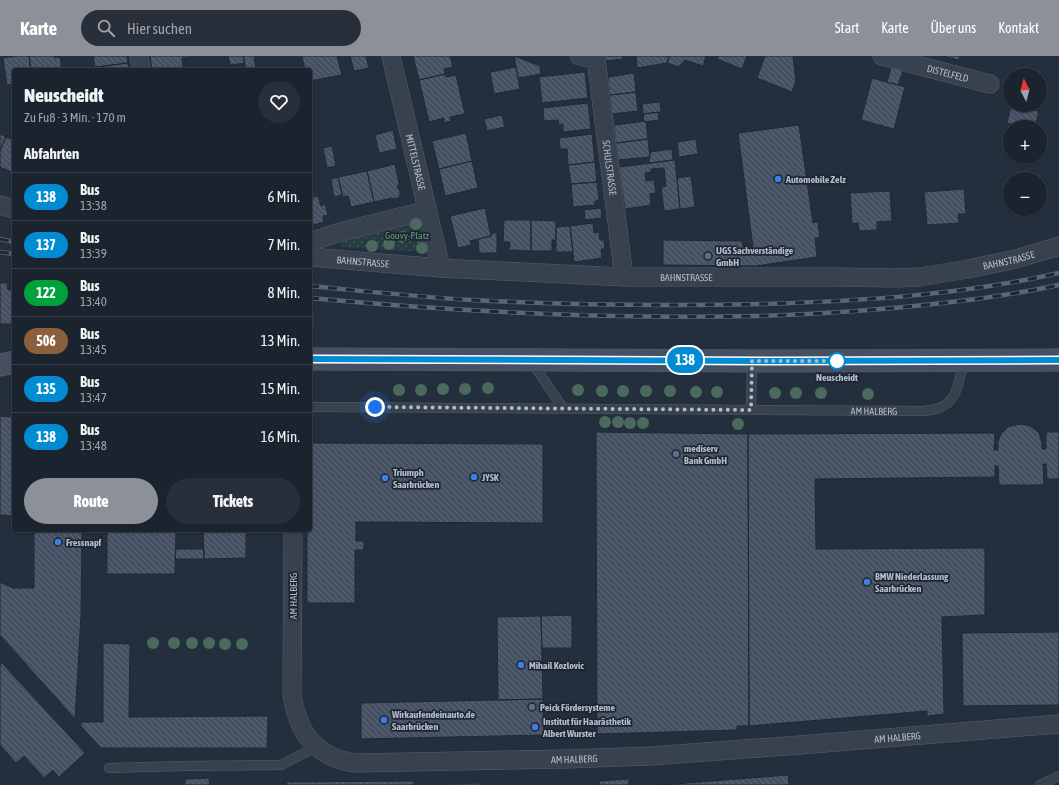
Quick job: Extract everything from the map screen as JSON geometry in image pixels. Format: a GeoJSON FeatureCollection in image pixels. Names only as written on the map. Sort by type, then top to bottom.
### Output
{"type":"FeatureCollection","features":[{"type":"Feature","properties":{"kind":"main road"},"geometry":{"type":"LineString","coordinates":[[0,355],[12,357]]}},
{"type":"Feature","properties":{"kind":"main road"},"geometry":{"type":"LineString","coordinates":[[312,359],[752,361],[1059,360]]}},
{"type":"Feature","properties":{"kind":"main road"},"geometry":{"type":"LineString","coordinates":[[0,365],[12,362]]}},
{"type":"Feature","properties":{"kind":"street"},"geometry":{"type":"LineString","coordinates":[[139,56],[141,68]]}},
{"type":"Feature","properties":{"kind":"street","name":"MITTELSTRASSE"},"geometry":{"type":"LineString","coordinates":[[391,56],[441,268]]}},
{"type":"Feature","properties":{"kind":"street","name":"DISTELFELD"},"geometry":{"type":"LineString","coordinates":[[882,56],[990,84]]}},
{"type":"Feature","properties":{"kind":"street","name":"SCHULSTRASSE"},"geometry":{"type":"LineString","coordinates":[[587,57],[624,277]]}},
{"type":"Feature","properties":{"kind":"street"},"geometry":{"type":"LineString","coordinates":[[0,205],[12,208]]}},
{"type":"Feature","properties":{"kind":"street"},"geometry":{"type":"LineString","coordinates":[[312,241],[340,232],[428,210]]}},
{"type":"Feature","properties":{"kind":"street","name":"BAHNSTRASSE"},"geometry":{"type":"LineString","coordinates":[[312,257],[441,268],[624,277],[920,277],[1010,260],[1059,246]]}},
{"type":"Feature","properties":{"kind":"street","name":"AM HALBERG"},"geometry":{"type":"LineString","coordinates":[[292,532],[292,694],[294,711],[300,726],[316,747],[336,759],[356,763],[567,759],[666,755],[1059,724]]}},
{"type":"Feature","properties":{"kind":"lane"},"geometry":{"type":"LineString","coordinates":[[530,359],[563,408]]}},
{"type":"Feature","properties":{"kind":"lane","name":"AM HALBERG"},"geometry":{"type":"LineString","coordinates":[[312,407],[924,411],[939,408],[951,402],[956,394],[964,360]]}},
{"type":"Feature","properties":{"kind":"lane"},"geometry":{"type":"LineString","coordinates":[[751,410],[752,361]]}},
{"type":"Feature","properties":{"kind":"lane"},"geometry":{"type":"LineString","coordinates":[[109,768],[281,765],[316,747]]}},
{"type":"Feature","properties":{"kind":"lane"},"geometry":{"type":"LineString","coordinates":[[1040,785],[1059,776]]}},
{"type":"Feature","properties":{"kind":"green space","name":"Gouvy-Platz"},"geometry":{"type":"Polygon","coordinates":[[[414,220],[419,222],[427,252],[343,247],[339,242],[341,237],[414,220]]]}},
{"type":"Feature","properties":{"kind":"building"},"geometry":{"type":"Polygon","coordinates":[[[29,56],[31,68],[12,68],[12,84],[7,85],[3,58],[29,56]]]}},
{"type":"Feature","properties":{"kind":"building"},"geometry":{"type":"Polygon","coordinates":[[[29,56],[60,57],[62,68],[31,68],[29,56]]]}},
{"type":"Feature","properties":{"kind":"building"},"geometry":{"type":"Polygon","coordinates":[[[93,56],[127,56],[128,63],[95,67],[93,56]]]}},
{"type":"Feature","properties":{"kind":"building"},"geometry":{"type":"Polygon","coordinates":[[[150,56],[190,56],[182,58],[183,68],[152,68],[150,56]]]}},
{"type":"Feature","properties":{"kind":"building"},"geometry":{"type":"Polygon","coordinates":[[[228,56],[243,56],[245,63],[230,65],[228,56]]]}},
{"type":"Feature","properties":{"kind":"building"},"geometry":{"type":"Polygon","coordinates":[[[243,56],[254,56],[256,68],[246,68],[243,56]]]}},
{"type":"Feature","properties":{"kind":"building"},"geometry":{"type":"Polygon","coordinates":[[[302,56],[337,56],[342,75],[312,81],[312,68],[305,68],[302,56]]]}},
{"type":"Feature","properties":{"kind":"building"},"geometry":{"type":"Polygon","coordinates":[[[350,56],[366,56],[369,68],[354,71],[350,56]]]}},
{"type":"Feature","properties":{"kind":"building"},"geometry":{"type":"Polygon","coordinates":[[[413,56],[450,56],[453,67],[444,69],[445,74],[419,80],[413,56]]]}},
{"type":"Feature","properties":{"kind":"building"},"geometry":{"type":"Polygon","coordinates":[[[514,56],[540,66],[541,74],[518,78],[514,56]]]}},
{"type":"Feature","properties":{"kind":"building"},"geometry":{"type":"Polygon","coordinates":[[[605,56],[623,56],[623,59],[606,61],[605,56]]]}},
{"type":"Feature","properties":{"kind":"building"},"geometry":{"type":"Polygon","coordinates":[[[636,56],[669,57],[667,63],[637,68],[636,56]]]}},
{"type":"Feature","properties":{"kind":"building"},"geometry":{"type":"Polygon","coordinates":[[[666,56],[706,56],[703,66],[685,60],[679,67],[667,63],[669,57],[666,56]]]}},
{"type":"Feature","properties":{"kind":"building"},"geometry":{"type":"Polygon","coordinates":[[[718,56],[747,56],[742,69],[717,59],[718,56]]]}},
{"type":"Feature","properties":{"kind":"building"},"geometry":{"type":"Polygon","coordinates":[[[765,56],[793,56],[796,81],[792,92],[757,78],[765,56]]]}},
{"type":"Feature","properties":{"kind":"building"},"geometry":{"type":"Polygon","coordinates":[[[942,56],[960,56],[959,60],[942,56]]]}},
{"type":"Feature","properties":{"kind":"building"},"geometry":{"type":"Polygon","coordinates":[[[128,63],[129,68],[98,68],[128,63]]]}},
{"type":"Feature","properties":{"kind":"building"},"geometry":{"type":"Polygon","coordinates":[[[516,67],[520,89],[494,94],[490,72],[516,67]]]}},
{"type":"Feature","properties":{"kind":"building"},"geometry":{"type":"Polygon","coordinates":[[[891,67],[903,71],[898,85],[887,82],[891,67]]]}},
{"type":"Feature","properties":{"kind":"building"},"geometry":{"type":"Polygon","coordinates":[[[585,72],[588,98],[542,103],[539,77],[585,72]]]}},
{"type":"Feature","properties":{"kind":"building"},"geometry":{"type":"Polygon","coordinates":[[[634,73],[636,92],[610,95],[608,77],[634,73]]]}},
{"type":"Feature","properties":{"kind":"building"},"geometry":{"type":"Polygon","coordinates":[[[445,74],[446,77],[456,75],[465,114],[450,117],[451,121],[444,123],[444,118],[429,122],[419,80],[445,74]]]}},
{"type":"Feature","properties":{"kind":"building"},"geometry":{"type":"Polygon","coordinates":[[[872,78],[905,87],[894,129],[861,120],[872,78]]]}},
{"type":"Feature","properties":{"kind":"building"},"geometry":{"type":"Polygon","coordinates":[[[636,92],[638,111],[612,114],[610,95],[636,92]]]}},
{"type":"Feature","properties":{"kind":"building"},"geometry":{"type":"Polygon","coordinates":[[[660,102],[661,112],[643,114],[642,104],[660,102]]]}},
{"type":"Feature","properties":{"kind":"building"},"geometry":{"type":"Polygon","coordinates":[[[588,103],[591,129],[563,132],[563,124],[559,125],[558,120],[544,121],[543,108],[588,103]]]}},
{"type":"Feature","properties":{"kind":"building"},"geometry":{"type":"Polygon","coordinates":[[[658,112],[659,120],[644,122],[643,114],[658,112]]]}},
{"type":"Feature","properties":{"kind":"building"},"geometry":{"type":"Polygon","coordinates":[[[1009,112],[1039,112],[1037,120],[1008,120],[1009,112]]]}},
{"type":"Feature","properties":{"kind":"building"},"geometry":{"type":"Polygon","coordinates":[[[502,115],[505,127],[487,131],[484,119],[502,115]]]}},
{"type":"Feature","properties":{"kind":"building"},"geometry":{"type":"Polygon","coordinates":[[[646,121],[648,139],[616,143],[614,125],[646,121]]]}},
{"type":"Feature","properties":{"kind":"building"},"geometry":{"type":"Polygon","coordinates":[[[799,125],[813,223],[818,222],[820,238],[815,238],[817,257],[756,266],[663,265],[663,240],[742,241],[743,248],[753,247],[738,133],[799,125]]]}},
{"type":"Feature","properties":{"kind":"building"},"geometry":{"type":"Polygon","coordinates":[[[393,130],[397,149],[379,153],[375,135],[393,130]]]}},
{"type":"Feature","properties":{"kind":"building"},"geometry":{"type":"Polygon","coordinates":[[[466,133],[472,161],[439,169],[432,141],[466,133]]]}},
{"type":"Feature","properties":{"kind":"building"},"geometry":{"type":"Polygon","coordinates":[[[0,134],[6,137],[0,150],[0,134]]]}},
{"type":"Feature","properties":{"kind":"building"},"geometry":{"type":"Polygon","coordinates":[[[592,134],[595,162],[568,165],[567,149],[560,149],[559,138],[592,134]]]}},
{"type":"Feature","properties":{"kind":"building"},"geometry":{"type":"Polygon","coordinates":[[[6,137],[12,139],[12,172],[0,167],[0,150],[6,137]]]}},
{"type":"Feature","properties":{"kind":"building"},"geometry":{"type":"Polygon","coordinates":[[[648,139],[650,157],[618,160],[616,143],[648,139]]]}},
{"type":"Feature","properties":{"kind":"building"},"geometry":{"type":"Polygon","coordinates":[[[696,139],[698,154],[679,157],[677,142],[696,139]]]}},
{"type":"Feature","properties":{"kind":"building"},"geometry":{"type":"Polygon","coordinates":[[[332,146],[336,166],[327,168],[323,148],[332,146]]]}},
{"type":"Feature","properties":{"kind":"building"},"geometry":{"type":"Polygon","coordinates":[[[672,149],[673,160],[649,163],[650,152],[672,149]]]}},
{"type":"Feature","properties":{"kind":"building"},"geometry":{"type":"Polygon","coordinates":[[[675,160],[680,209],[664,211],[661,187],[666,186],[664,168],[651,169],[651,172],[645,173],[646,181],[654,180],[656,193],[650,194],[651,205],[625,209],[619,167],[675,160]]]}},
{"type":"Feature","properties":{"kind":"building"},"geometry":{"type":"Polygon","coordinates":[[[472,161],[478,188],[445,196],[439,169],[472,161]]]}},
{"type":"Feature","properties":{"kind":"building"},"geometry":{"type":"Polygon","coordinates":[[[595,162],[597,182],[571,184],[568,165],[595,162]]]}},
{"type":"Feature","properties":{"kind":"building"},"geometry":{"type":"Polygon","coordinates":[[[395,164],[399,183],[397,188],[400,191],[400,196],[396,199],[392,198],[374,202],[367,171],[395,164]]]}},
{"type":"Feature","properties":{"kind":"building"},"geometry":{"type":"Polygon","coordinates":[[[367,171],[374,202],[351,207],[348,196],[343,197],[338,177],[367,171]]]}},
{"type":"Feature","properties":{"kind":"building"},"geometry":{"type":"Polygon","coordinates":[[[691,176],[695,207],[680,209],[677,178],[691,176]]]}},
{"type":"Feature","properties":{"kind":"building"},"geometry":{"type":"Polygon","coordinates":[[[338,177],[342,195],[334,197],[331,179],[338,177]]]}},
{"type":"Feature","properties":{"kind":"building"},"geometry":{"type":"Polygon","coordinates":[[[597,182],[599,200],[595,201],[595,205],[573,207],[571,184],[597,182]]]}},
{"type":"Feature","properties":{"kind":"building"},"geometry":{"type":"Polygon","coordinates":[[[964,189],[966,214],[958,214],[959,223],[927,225],[924,192],[964,189]]]}},
{"type":"Feature","properties":{"kind":"building"},"geometry":{"type":"Polygon","coordinates":[[[890,191],[892,221],[877,222],[877,230],[859,231],[858,223],[852,224],[850,193],[890,191]]]}},
{"type":"Feature","properties":{"kind":"building"},"geometry":{"type":"Polygon","coordinates":[[[318,196],[321,206],[325,204],[328,215],[323,216],[324,222],[312,225],[312,198],[318,196]]]}},
{"type":"Feature","properties":{"kind":"building"},"geometry":{"type":"Polygon","coordinates":[[[485,208],[491,236],[470,241],[471,245],[458,248],[450,216],[485,208]]]}},
{"type":"Feature","properties":{"kind":"building"},"geometry":{"type":"Polygon","coordinates":[[[601,208],[602,218],[585,220],[584,210],[601,208]]]}},
{"type":"Feature","properties":{"kind":"building"},"geometry":{"type":"Polygon","coordinates":[[[504,220],[531,220],[531,251],[509,250],[510,242],[503,242],[504,220]]]}},
{"type":"Feature","properties":{"kind":"building"},"geometry":{"type":"Polygon","coordinates":[[[531,220],[556,221],[556,240],[552,240],[552,251],[531,251],[531,220]]]}},
{"type":"Feature","properties":{"kind":"building"},"geometry":{"type":"Polygon","coordinates":[[[593,223],[594,233],[599,232],[600,240],[604,240],[605,249],[601,249],[602,258],[574,262],[570,226],[593,223]]]}},
{"type":"Feature","properties":{"kind":"building"},"geometry":{"type":"Polygon","coordinates":[[[570,226],[573,252],[556,252],[556,227],[570,226]]]}},
{"type":"Feature","properties":{"kind":"building"},"geometry":{"type":"Polygon","coordinates":[[[418,230],[421,239],[411,241],[409,233],[418,230]]]}},
{"type":"Feature","properties":{"kind":"building"},"geometry":{"type":"Polygon","coordinates":[[[491,233],[497,233],[497,253],[479,253],[478,239],[491,236],[491,233]]]}},
{"type":"Feature","properties":{"kind":"building"},"geometry":{"type":"Polygon","coordinates":[[[0,283],[7,283],[8,290],[12,290],[12,324],[0,324],[0,283]]]}},
{"type":"Feature","properties":{"kind":"building"},"geometry":{"type":"Polygon","coordinates":[[[312,313],[314,313],[314,327],[312,328],[312,313]]]}},
{"type":"Feature","properties":{"kind":"building"},"geometry":{"type":"Polygon","coordinates":[[[0,416],[12,417],[12,516],[0,515],[0,416]]]}},
{"type":"Feature","properties":{"kind":"building","name":"BMW Niederlassung Saarbrücken"},"geometry":{"type":"Polygon","coordinates":[[[1020,424],[1030,426],[1039,433],[1042,449],[1046,449],[1046,432],[1059,432],[1059,479],[1047,479],[1046,464],[1043,464],[1044,485],[999,485],[998,466],[995,466],[995,477],[815,479],[816,549],[985,548],[985,615],[942,617],[944,714],[927,716],[927,711],[749,726],[748,434],[995,433],[994,450],[998,450],[998,441],[1001,434],[1008,427],[1020,424]]]}},
{"type":"Feature","properties":{"kind":"building"},"geometry":{"type":"Polygon","coordinates":[[[596,432],[748,434],[749,726],[737,726],[737,730],[597,734],[596,432]]]}},
{"type":"Feature","properties":{"kind":"building"},"geometry":{"type":"Polygon","coordinates":[[[312,443],[543,444],[543,523],[356,522],[356,541],[364,541],[364,550],[355,550],[355,603],[307,603],[307,532],[312,532],[312,443]]]}},
{"type":"Feature","properties":{"kind":"building"},"geometry":{"type":"Polygon","coordinates":[[[34,532],[82,532],[81,616],[75,719],[0,635],[0,582],[13,588],[34,588],[34,532]]]}},
{"type":"Feature","properties":{"kind":"building"},"geometry":{"type":"Polygon","coordinates":[[[107,532],[176,532],[175,574],[107,574],[107,532]]]}},
{"type":"Feature","properties":{"kind":"building"},"geometry":{"type":"Polygon","coordinates":[[[203,532],[246,532],[246,558],[204,559],[203,532]]]}},
{"type":"Feature","properties":{"kind":"building"},"geometry":{"type":"Polygon","coordinates":[[[176,549],[204,549],[204,559],[175,559],[176,549]]]}},
{"type":"Feature","properties":{"kind":"building"},"geometry":{"type":"Polygon","coordinates":[[[572,615],[572,648],[542,648],[541,616],[572,615]]]}},
{"type":"Feature","properties":{"kind":"building"},"geometry":{"type":"Polygon","coordinates":[[[541,616],[543,699],[498,700],[497,617],[541,616]]]}},
{"type":"Feature","properties":{"kind":"building"},"geometry":{"type":"Polygon","coordinates":[[[1059,632],[1059,705],[963,706],[962,633],[1059,632]]]}},
{"type":"Feature","properties":{"kind":"building"},"geometry":{"type":"Polygon","coordinates":[[[103,643],[130,644],[129,717],[268,716],[267,748],[101,748],[81,726],[81,722],[103,722],[103,643]]]}},
{"type":"Feature","properties":{"kind":"building"},"geometry":{"type":"Polygon","coordinates":[[[2,663],[85,753],[59,777],[53,770],[44,778],[24,756],[16,763],[0,745],[0,665],[2,663]]]}},
{"type":"Feature","properties":{"kind":"building"},"geometry":{"type":"Polygon","coordinates":[[[543,699],[544,735],[361,739],[361,703],[543,699]]]}},
{"type":"Feature","properties":{"kind":"building"},"geometry":{"type":"Polygon","coordinates":[[[788,775],[789,785],[661,785],[788,775]]]}},
{"type":"Feature","properties":{"kind":"building"},"geometry":{"type":"Polygon","coordinates":[[[209,778],[210,785],[185,785],[185,779],[209,778]]]}},
{"type":"Feature","properties":{"kind":"building"},"geometry":{"type":"Polygon","coordinates":[[[629,779],[629,785],[600,785],[599,781],[629,779]]]}},
{"type":"Feature","properties":{"kind":"building"},"geometry":{"type":"Polygon","coordinates":[[[414,781],[414,785],[287,785],[286,782],[414,781]]]}},
{"type":"Feature","properties":{"kind":"building"},"geometry":{"type":"Polygon","coordinates":[[[481,783],[481,785],[445,785],[445,784],[481,783]]]}},
{"type":"Feature","properties":{"kind":"railway"},"geometry":{"type":"LineString","coordinates":[[0,239],[12,242]]}},
{"type":"Feature","properties":{"kind":"railway"},"geometry":{"type":"LineString","coordinates":[[0,252],[12,254]]}},
{"type":"Feature","properties":{"kind":"railway"},"geometry":{"type":"LineString","coordinates":[[312,286],[508,302],[618,305],[763,304],[912,296],[986,287],[1059,273]]}},
{"type":"Feature","properties":{"kind":"railway"},"geometry":{"type":"LineString","coordinates":[[312,298],[478,311],[703,317],[805,314],[920,305],[987,298],[1059,285]]}},
{"type":"Feature","properties":{"kind":"bus line","name":"138"},"geometry":{"type":"LineString","coordinates":[[312,359],[773,361],[1059,360]]}},
{"type":"Feature","properties":{"kind":"place","name":"Automobile Zelz"},"geometry":{"type":"Point","coordinates":[778,179]}},
{"type":"Feature","properties":{"kind":"place","name":"UGS Sachverständige GmbH"},"geometry":{"type":"Point","coordinates":[708,256]}},
{"type":"Feature","properties":{"kind":"place","name":"Neuscheidt"},"geometry":{"type":"Point","coordinates":[837,361]}},
{"type":"Feature","properties":{"kind":"place","name":"mediserv Bank GmbH"},"geometry":{"type":"Point","coordinates":[676,454]}},
{"type":"Feature","properties":{"kind":"place","name":"JYSK"},"geometry":{"type":"Point","coordinates":[474,477]}},
{"type":"Feature","properties":{"kind":"place","name":"Triumph Saarbrücken"},"geometry":{"type":"Point","coordinates":[385,478]}},
{"type":"Feature","properties":{"kind":"place","name":"Fressnapf"},"geometry":{"type":"Point","coordinates":[58,542]}},
{"type":"Feature","properties":{"kind":"place","name":"BMW Niederlassung Saarbrücken"},"geometry":{"type":"Point","coordinates":[867,582]}},
{"type":"Feature","properties":{"kind":"place","name":"Mihail Kozlovic"},"geometry":{"type":"Point","coordinates":[521,665]}},
{"type":"Feature","properties":{"kind":"place","name":"Peick Fördersysteme"},"geometry":{"type":"Point","coordinates":[532,707]}},
{"type":"Feature","properties":{"kind":"place","name":"Wirkaufendeinauto.de Saarbrücken"},"geometry":{"type":"Point","coordinates":[384,720]}},
{"type":"Feature","properties":{"kind":"place","name":"Institut für Haarästhetik Albert Wurster"},"geometry":{"type":"Point","coordinates":[535,727]}},
{"type":"Feature","properties":{"kind":"route"},"geometry":{"type":"LineString","coordinates":[[375,407],[751,410],[752,361],[837,361]]}}]}
